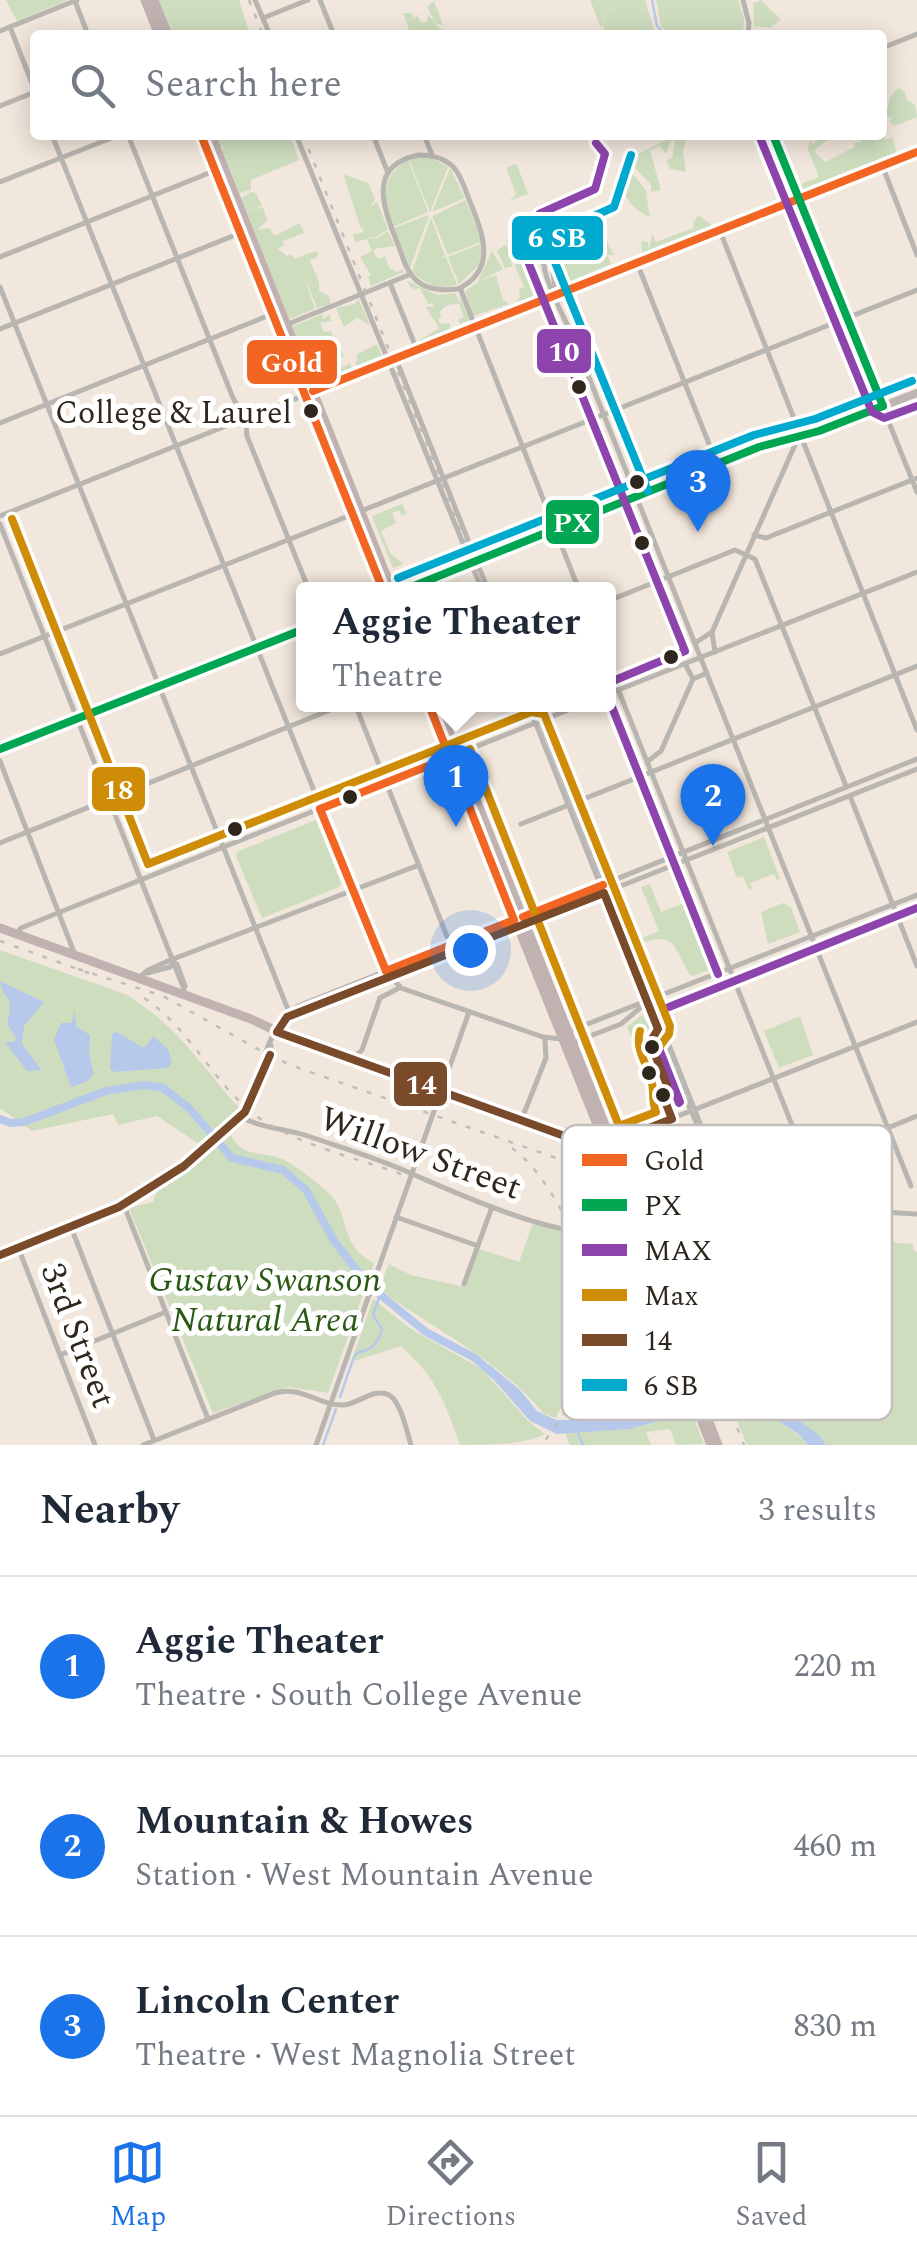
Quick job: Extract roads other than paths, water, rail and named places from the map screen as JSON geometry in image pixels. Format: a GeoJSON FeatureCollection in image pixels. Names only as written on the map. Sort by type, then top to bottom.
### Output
{"type":"FeatureCollection","features":[{"type":"Feature","properties":{"kind":"highway"},"geometry":{"type":"LineString","coordinates":[[145,0],[156,30]]}},
{"type":"Feature","properties":{"kind":"highway"},"geometry":{"type":"LineString","coordinates":[[154,0],[166,30]]}},
{"type":"Feature","properties":{"kind":"highway"},"geometry":{"type":"LineString","coordinates":[[204,140],[258,253],[340,478],[389,582]]}},
{"type":"Feature","properties":{"kind":"highway"},"geometry":{"type":"LineString","coordinates":[[212,140],[241,233],[357,512],[380,582]]}},
{"type":"Feature","properties":{"kind":"highway"},"geometry":{"type":"LineString","coordinates":[[241,233],[258,253]]}},
{"type":"Feature","properties":{"kind":"highway"},"geometry":{"type":"LineString","coordinates":[[273,314],[280,315],[287,324]]}},
{"type":"Feature","properties":{"kind":"highway"},"geometry":{"type":"LineString","coordinates":[[0,749],[296,632]]}},
{"type":"Feature","properties":{"kind":"highway"},"geometry":{"type":"LineString","coordinates":[[433,712],[602,1125]]}},
{"type":"Feature","properties":{"kind":"highway"},"geometry":{"type":"LineString","coordinates":[[440,712],[454,756]]}},
{"type":"Feature","properties":{"kind":"highway"},"geometry":{"type":"LineString","coordinates":[[0,928],[184,991],[277,1032],[562,1135]]}},
{"type":"Feature","properties":{"kind":"highway"},"geometry":{"type":"LineString","coordinates":[[568,1038],[561,1053],[599,1125]]}},
{"type":"Feature","properties":{"kind":"highway"},"geometry":{"type":"LineString","coordinates":[[704,1420],[710,1445]]}},
{"type":"Feature","properties":{"kind":"highway"},"geometry":{"type":"LineString","coordinates":[[707,1427],[718,1445]]}},
{"type":"Feature","properties":{"kind":"main road"},"geometry":{"type":"LineString","coordinates":[[309,393],[917,152]]}},
{"type":"Feature","properties":{"kind":"main road"},"geometry":{"type":"LineString","coordinates":[[423,582],[717,464],[917,393]]}},
{"type":"Feature","properties":{"kind":"street"},"geometry":{"type":"LineString","coordinates":[[0,31],[75,0],[86,30]]}},
{"type":"Feature","properties":{"kind":"street"},"geometry":{"type":"LineString","coordinates":[[256,0],[268,30]]}},
{"type":"Feature","properties":{"kind":"street"},"geometry":{"type":"LineString","coordinates":[[263,18],[308,0]]}},
{"type":"Feature","properties":{"kind":"street"},"geometry":{"type":"LineString","coordinates":[[320,0],[332,30]]}},
{"type":"Feature","properties":{"kind":"street"},"geometry":{"type":"LineString","coordinates":[[744,0],[749,30]]}},
{"type":"Feature","properties":{"kind":"street"},"geometry":{"type":"LineString","coordinates":[[10,27],[30,78]]}},
{"type":"Feature","properties":{"kind":"street"},"geometry":{"type":"LineString","coordinates":[[887,46],[917,34]]}},
{"type":"Feature","properties":{"kind":"street"},"geometry":{"type":"LineString","coordinates":[[0,106],[30,93]]}},
{"type":"Feature","properties":{"kind":"street"},"geometry":{"type":"LineString","coordinates":[[54,140],[388,974],[401,988],[543,1038],[604,1032],[626,1021],[650,1001]]}},
{"type":"Feature","properties":{"kind":"street"},"geometry":{"type":"LineString","coordinates":[[0,182],[106,140]]}},
{"type":"Feature","properties":{"kind":"street"},"geometry":{"type":"LineString","coordinates":[[130,140],[306,582]]}},
{"type":"Feature","properties":{"kind":"street"},"geometry":{"type":"LineString","coordinates":[[298,140],[328,220],[393,360],[482,582]]}},
{"type":"Feature","properties":{"kind":"street"},"geometry":{"type":"LineString","coordinates":[[375,140],[388,173]]}},
{"type":"Feature","properties":{"kind":"street"},"geometry":{"type":"LineString","coordinates":[[426,140],[432,156]]}},
{"type":"Feature","properties":{"kind":"street"},"geometry":{"type":"LineString","coordinates":[[775,140],[915,479],[917,492]]}},
{"type":"Feature","properties":{"kind":"street"},"geometry":{"type":"LineString","coordinates":[[432,156],[456,170],[484,241],[480,269],[460,288],[433,289],[410,274],[383,208],[382,187],[388,173],[408,158],[432,156]]}},
{"type":"Feature","properties":{"kind":"street"},"geometry":{"type":"LineString","coordinates":[[882,166],[917,255]]}},
{"type":"Feature","properties":{"kind":"street"},"geometry":{"type":"LineString","coordinates":[[0,257],[220,168]]}},
{"type":"Feature","properties":{"kind":"street"},"geometry":{"type":"LineString","coordinates":[[556,295],[541,262],[552,222],[556,295],[887,1125]]}},
{"type":"Feature","properties":{"kind":"street"},"geometry":{"type":"LineString","coordinates":[[719,230],[917,730]]}},
{"type":"Feature","properties":{"kind":"street"},"geometry":{"type":"LineString","coordinates":[[0,328],[241,233]]}},
{"type":"Feature","properties":{"kind":"street"},"geometry":{"type":"LineString","coordinates":[[637,262],[717,464]]}},
{"type":"Feature","properties":{"kind":"street"},"geometry":{"type":"LineString","coordinates":[[287,324],[410,274]]}},
{"type":"Feature","properties":{"kind":"street"},"geometry":{"type":"LineString","coordinates":[[390,283],[417,350]]}},
{"type":"Feature","properties":{"kind":"street"},"geometry":{"type":"LineString","coordinates":[[0,287],[288,1014]]}},
{"type":"Feature","properties":{"kind":"street"},"geometry":{"type":"LineString","coordinates":[[460,288],[576,582]]}},
{"type":"Feature","properties":{"kind":"street"},"geometry":{"type":"LineString","coordinates":[[0,654],[917,290]]}},
{"type":"Feature","properties":{"kind":"street"},"geometry":{"type":"LineString","coordinates":[[0,422],[273,314]]}},
{"type":"Feature","properties":{"kind":"street"},"geometry":{"type":"LineString","coordinates":[[0,516],[309,393]]}},
{"type":"Feature","properties":{"kind":"street"},"geometry":{"type":"LineString","coordinates":[[715,652],[712,632],[800,436]]}},
{"type":"Feature","properties":{"kind":"street"},"geometry":{"type":"LineString","coordinates":[[784,439],[792,448]]}},
{"type":"Feature","properties":{"kind":"street"},"geometry":{"type":"LineString","coordinates":[[788,457],[798,449],[806,451]]}},
{"type":"Feature","properties":{"kind":"street"},"geometry":{"type":"LineString","coordinates":[[754,535],[766,538],[915,479]]}},
{"type":"Feature","properties":{"kind":"street"},"geometry":{"type":"LineString","coordinates":[[0,524],[141,880],[180,968],[184,991]]}},
{"type":"Feature","properties":{"kind":"street"},"geometry":{"type":"LineString","coordinates":[[616,598],[735,550],[758,560],[917,966]]}},
{"type":"Feature","properties":{"kind":"street"},"geometry":{"type":"LineString","coordinates":[[616,691],[917,572]]}},
{"type":"Feature","properties":{"kind":"street"},"geometry":{"type":"LineString","coordinates":[[694,643],[712,632]]}},
{"type":"Feature","properties":{"kind":"street"},"geometry":{"type":"LineString","coordinates":[[686,664],[693,679]]}},
{"type":"Feature","properties":{"kind":"street"},"geometry":{"type":"LineString","coordinates":[[522,824],[917,666]]}},
{"type":"Feature","properties":{"kind":"street"},"geometry":{"type":"LineString","coordinates":[[647,757],[659,752],[693,679],[706,673]]}},
{"type":"Feature","properties":{"kind":"street"},"geometry":{"type":"LineString","coordinates":[[616,683],[792,1125]]}},
{"type":"Feature","properties":{"kind":"street"},"geometry":{"type":"LineString","coordinates":[[0,842],[325,712]]}},
{"type":"Feature","properties":{"kind":"street"},"geometry":{"type":"LineString","coordinates":[[358,712],[451,945],[462,950]]}},
{"type":"Feature","properties":{"kind":"street"},"geometry":{"type":"LineString","coordinates":[[534,712],[700,1125]]}},
{"type":"Feature","properties":{"kind":"street"},"geometry":{"type":"LineString","coordinates":[[17,934],[20,928],[564,712]]}},
{"type":"Feature","properties":{"kind":"street"},"geometry":{"type":"LineString","coordinates":[[659,752],[667,766]]}},
{"type":"Feature","properties":{"kind":"street"},"geometry":{"type":"LineString","coordinates":[[767,824],[917,759]]}},
{"type":"Feature","properties":{"kind":"street"},"geometry":{"type":"LineString","coordinates":[[0,761],[75,955]]}},
{"type":"Feature","properties":{"kind":"street"},"geometry":{"type":"LineString","coordinates":[[0,1253],[123,1204],[199,1154],[242,1117],[262,1071],[264,1054],[288,1014],[451,945],[917,768]]}},
{"type":"Feature","properties":{"kind":"street"},"geometry":{"type":"LineString","coordinates":[[142,976],[418,865]]}},
{"type":"Feature","properties":{"kind":"street"},"geometry":{"type":"LineString","coordinates":[[568,1038],[626,1008],[917,895]]}},
{"type":"Feature","properties":{"kind":"street"},"geometry":{"type":"LineString","coordinates":[[288,1014],[367,987],[388,974],[462,950],[520,922]]}},
{"type":"Feature","properties":{"kind":"street"},"geometry":{"type":"LineString","coordinates":[[430,962],[434,952]]}},
{"type":"Feature","properties":{"kind":"street"},"geometry":{"type":"LineString","coordinates":[[367,987],[380,998]]}},
{"type":"Feature","properties":{"kind":"street"},"geometry":{"type":"LineString","coordinates":[[351,1060],[362,1050],[380,998],[389,990],[401,988]]}},
{"type":"Feature","properties":{"kind":"street"},"geometry":{"type":"LineString","coordinates":[[604,1032],[624,1020],[626,1008]]}},
{"type":"Feature","properties":{"kind":"street"},"geometry":{"type":"LineString","coordinates":[[316,1445],[470,1012]]}},
{"type":"Feature","properties":{"kind":"street"},"geometry":{"type":"LineString","coordinates":[[656,1125],[917,1022]]}},
{"type":"Feature","properties":{"kind":"street"},"geometry":{"type":"LineString","coordinates":[[521,1121],[546,1058],[548,1046],[543,1038]]}},
{"type":"Feature","properties":{"kind":"street"},"geometry":{"type":"LineString","coordinates":[[362,1050],[366,1066]]}},
{"type":"Feature","properties":{"kind":"street"},"geometry":{"type":"LineString","coordinates":[[546,1058],[561,1053]]}},
{"type":"Feature","properties":{"kind":"street","name":"Willow Street"},"geometry":{"type":"LineString","coordinates":[[892,1125],[917,1116]]}},
{"type":"Feature","properties":{"kind":"street","name":"Willow Street"},"geometry":{"type":"LineString","coordinates":[[242,1117],[309,1136],[492,1207],[562,1226]]}},
{"type":"Feature","properties":{"kind":"street"},"geometry":{"type":"LineString","coordinates":[[892,1137],[911,1186]]}},
{"type":"Feature","properties":{"kind":"street"},"geometry":{"type":"LineString","coordinates":[[123,1204],[208,1419]]}},
{"type":"Feature","properties":{"kind":"street"},"geometry":{"type":"LineString","coordinates":[[464,1284],[492,1207]]}},
{"type":"Feature","properties":{"kind":"street"},"geometry":{"type":"LineString","coordinates":[[892,1213],[917,1214]]}},
{"type":"Feature","properties":{"kind":"street"},"geometry":{"type":"LineString","coordinates":[[396,1217],[478,1246]]}},
{"type":"Feature","properties":{"kind":"street"},"geometry":{"type":"LineString","coordinates":[[70,1224],[154,1440]]}},
{"type":"Feature","properties":{"kind":"street","name":"3rd Street"},"geometry":{"type":"LineString","coordinates":[[17,1245],[95,1445]]}},
{"type":"Feature","properties":{"kind":"street"},"geometry":{"type":"LineString","coordinates":[[60,1354],[166,1312]]}},
{"type":"Feature","properties":{"kind":"street"},"geometry":{"type":"LineString","coordinates":[[143,1445],[286,1390],[344,1405],[378,1392],[388,1394],[396,1402],[411,1445]]}},
{"type":"Feature","properties":{"kind":"water"},"geometry":{"type":"Polygon","coordinates":[[[0,981],[44,1002],[24,1026],[22,1044],[42,1070],[27,1071],[5,1042],[14,1042],[16,1038],[7,1023],[10,1003],[0,981]]]}},
{"type":"Feature","properties":{"kind":"water"},"geometry":{"type":"Polygon","coordinates":[[[75,1011],[76,1026],[90,1035],[94,1074],[86,1082],[71,1087],[54,1040],[61,1023],[71,1023],[75,1011]]]}},
{"type":"Feature","properties":{"kind":"water"},"geometry":{"type":"Polygon","coordinates":[[[117,1032],[144,1048],[153,1036],[168,1049],[172,1063],[167,1068],[114,1072],[110,1069],[112,1034],[117,1032]]]}},
{"type":"Feature","properties":{"kind":"water"},"geometry":{"type":"Polygon","coordinates":[[[490,1365],[520,1390],[537,1411],[556,1420],[663,1420],[629,1429],[557,1434],[530,1421],[485,1370],[490,1365]]]}},
{"type":"Feature","properties":{"kind":"water"},"geometry":{"type":"Polygon","coordinates":[[[777,1420],[798,1420],[826,1445],[808,1445],[777,1420]]]}},
{"type":"Feature","properties":{"kind":"waterway"},"geometry":{"type":"LineString","coordinates":[[652,0],[661,30]]}},
{"type":"Feature","properties":{"kind":"waterway"},"geometry":{"type":"LineString","coordinates":[[0,1119],[24,1122],[106,1091],[145,1085],[163,1088],[189,1108],[232,1158],[283,1170],[306,1190],[334,1241],[367,1284],[426,1332],[475,1358],[494,1375]]}},
{"type":"Feature","properties":{"kind":"waterway"},"geometry":{"type":"LineString","coordinates":[[340,1397],[354,1357],[374,1346],[382,1329],[373,1315],[380,1295]]}},
{"type":"Feature","properties":{"kind":"waterway"},"geometry":{"type":"LineString","coordinates":[[323,1445],[336,1409]]}},
{"type":"Feature","properties":{"kind":"waterway"},"geometry":{"type":"LineString","coordinates":[[578,1433],[583,1445]]}},
{"type":"Feature","properties":{"kind":"railway"},"geometry":{"type":"LineString","coordinates":[[249,0],[261,30]]}},
{"type":"Feature","properties":{"kind":"railway"},"geometry":{"type":"LineString","coordinates":[[305,140],[482,582]]}},
{"type":"Feature","properties":{"kind":"railway"},"geometry":{"type":"LineString","coordinates":[[534,712],[698,1125]]}},
{"type":"Feature","properties":{"kind":"railway"},"geometry":{"type":"LineString","coordinates":[[0,941],[89,973]]}},
{"type":"Feature","properties":{"kind":"railway"},"geometry":{"type":"LineString","coordinates":[[78,969],[163,996],[296,1067],[562,1160]]}},
{"type":"Feature","properties":{"kind":"railway"},"geometry":{"type":"LineString","coordinates":[[144,998],[174,1024],[236,1098],[265,1122],[302,1140],[401,1174]]}},
{"type":"Feature","properties":{"kind":"railway"},"geometry":{"type":"LineString","coordinates":[[512,1148],[541,1177],[562,1212]]}},
{"type":"Feature","properties":{"kind":"railway"},"geometry":{"type":"LineString","coordinates":[[542,1445],[562,1416]]}},
{"type":"Feature","properties":{"kind":"railway"},"geometry":{"type":"LineString","coordinates":[[734,1420],[744,1445]]}},
{"type":"Feature","properties":{"kind":"place","name":"College & Laurel"},"geometry":{"type":"Point","coordinates":[311,411]}},
{"type":"Feature","properties":{"kind":"place","name":"Lincoln Center"},"geometry":{"type":"Point","coordinates":[698,532]}},
{"type":"Feature","properties":{"kind":"place","name":"Aggie Theater"},"geometry":{"type":"Point","coordinates":[456,827]}},
{"type":"Feature","properties":{"kind":"place","name":"Mountain & Howes"},"geometry":{"type":"Point","coordinates":[713,846]}},
{"type":"Feature","properties":{"kind":"park label","name":"Gustav Swanson Natural Area"},"geometry":{"type":"Point","coordinates":[265,1299]}}]}
